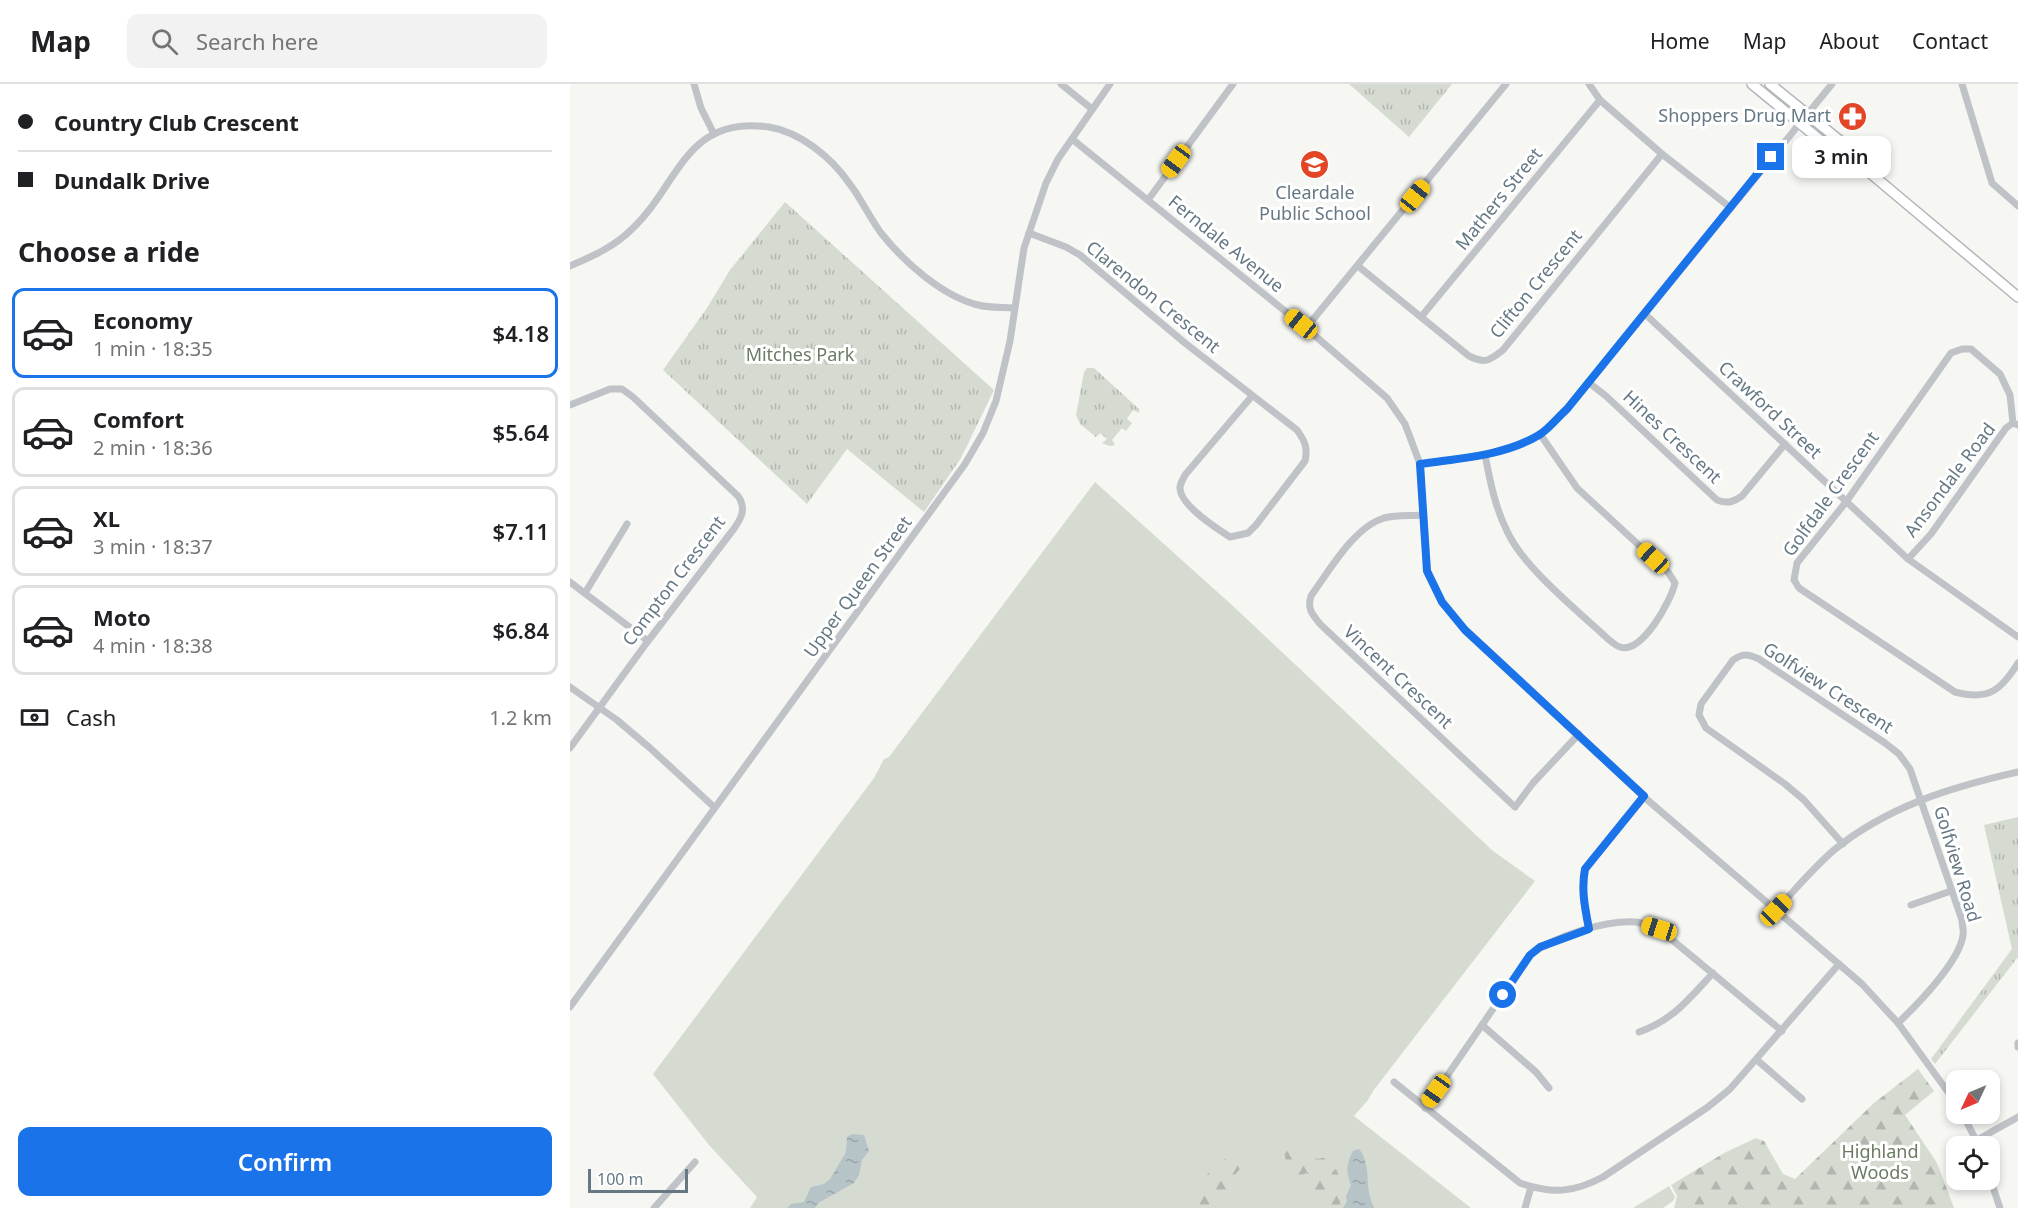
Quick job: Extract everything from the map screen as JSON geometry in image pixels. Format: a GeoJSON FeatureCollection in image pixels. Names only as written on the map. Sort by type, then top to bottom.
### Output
{"type":"FeatureCollection","features":[{"type":"Feature","properties":{"kind":"main road"},"geometry":{"type":"LineString","coordinates":[[1752,84],[1855,153],[1857,162],[2018,297]]}},
{"type":"Feature","properties":{"kind":"main road"},"geometry":{"type":"LineString","coordinates":[[1770,84],[1803,118]]}},
{"type":"Feature","properties":{"kind":"street"},"geometry":{"type":"LineString","coordinates":[[694,84],[701,108],[714,134]]}},
{"type":"Feature","properties":{"kind":"street"},"geometry":{"type":"LineString","coordinates":[[1061,84],[1092,109]]}},
{"type":"Feature","properties":{"kind":"street","name":"Upper Queen Street"},"geometry":{"type":"LineString","coordinates":[[570,1007],[965,464],[983,433],[996,400],[1010,341],[1024,248],[1046,183],[1058,159],[1110,84]]}},
{"type":"Feature","properties":{"kind":"street"},"geometry":{"type":"LineString","coordinates":[[1148,200],[1233,84]]}},
{"type":"Feature","properties":{"kind":"street"},"geometry":{"type":"LineString","coordinates":[[1306,328],[1506,84]]}},
{"type":"Feature","properties":{"kind":"street"},"geometry":{"type":"LineString","coordinates":[[1589,84],[1600,100],[1662,154],[1731,208]]}},
{"type":"Feature","properties":{"kind":"street"},"geometry":{"type":"LineString","coordinates":[[1420,464],[1485,455],[1540,434],[1567,409],[1832,84]]}},
{"type":"Feature","properties":{"kind":"street"},"geometry":{"type":"LineString","coordinates":[[1962,84],[1992,183],[2018,206]]}},
{"type":"Feature","properties":{"kind":"street","name":"Mathers Street"},"geometry":{"type":"LineString","coordinates":[[1421,317],[1600,100]]}},
{"type":"Feature","properties":{"kind":"street"},"geometry":{"type":"LineString","coordinates":[[570,266],[610,248],[634,228],[689,153],[714,134],[736,127],[768,127],[794,135],[834,164],[849,182],[880,231],[897,250],[945,292],[980,306],[1014,308]]}},
{"type":"Feature","properties":{"kind":"street","name":"Ferndale Avenue"},"geometry":{"type":"LineString","coordinates":[[1072,139],[1306,328],[1387,398],[1405,424],[1420,464],[1427,571],[1442,602],[1465,630],[1644,796],[1862,984],[1898,1023],[1946,1089]]}},
{"type":"Feature","properties":{"kind":"street","name":"Clifton Crescent"},"geometry":{"type":"LineString","coordinates":[[1358,266],[1469,356],[1480,362],[1491,359],[1503,350],[1662,154]]}},
{"type":"Feature","properties":{"kind":"street","name":"Clarendon Crescent"},"geometry":{"type":"LineString","coordinates":[[1029,233],[1066,247],[1080,255],[1297,430],[1304,440],[1307,451],[1305,461],[1256,525],[1248,533],[1230,537],[1188,505],[1181,496],[1179,485],[1252,396]]}},
{"type":"Feature","properties":{"kind":"street","name":"Crawford Street"},"geometry":{"type":"LineString","coordinates":[[1645,314],[1908,559],[2018,637]]}},
{"type":"Feature","properties":{"kind":"street","name":"Golfdale Crescent"},"geometry":{"type":"LineString","coordinates":[[2015,424],[2010,395],[2001,374],[1971,349],[1951,352],[1846,502],[1797,563],[1794,580],[1799,588],[1956,692],[1973,697],[1991,692],[2006,682],[2018,663]]}},
{"type":"Feature","properties":{"kind":"street","name":"Hines Crescent"},"geometry":{"type":"LineString","coordinates":[[1588,382],[1606,396],[1717,500],[1725,503],[1734,502],[1742,496],[1785,444]]}},
{"type":"Feature","properties":{"kind":"street","name":"Compton Crescent"},"geometry":{"type":"LineString","coordinates":[[570,405],[610,389],[622,389],[741,501],[743,510],[733,530],[648,640],[570,748]]}},
{"type":"Feature","properties":{"kind":"street","name":"Ansondale Road"},"geometry":{"type":"LineString","coordinates":[[1908,559],[1931,534],[1999,437],[2015,424]]}},
{"type":"Feature","properties":{"kind":"street"},"geometry":{"type":"LineString","coordinates":[[1485,455],[1498,511],[1507,533],[1518,550],[1530,565],[1608,639],[1620,647],[1632,647],[1643,639],[1672,595],[1675,583],[1668,572],[1577,488],[1540,434]]}},
{"type":"Feature","properties":{"kind":"street","name":"Vincent Crescent"},"geometry":{"type":"LineString","coordinates":[[1422,515],[1385,518],[1359,532],[1311,596],[1308,604],[1309,611],[1515,807],[1533,783],[1579,734]]}},
{"type":"Feature","properties":{"kind":"street"},"geometry":{"type":"LineString","coordinates":[[585,592],[627,524]]}},
{"type":"Feature","properties":{"kind":"street"},"geometry":{"type":"LineString","coordinates":[[570,582],[648,640]]}},
{"type":"Feature","properties":{"kind":"street","name":"Golfview Crescent"},"geometry":{"type":"LineString","coordinates":[[1843,844],[1804,800],[1706,728],[1700,715],[1701,704],[1733,660],[1741,655],[1749,654],[1759,659],[1899,754],[1910,768],[1921,799]]}},
{"type":"Feature","properties":{"kind":"street"},"geometry":{"type":"LineString","coordinates":[[570,687],[617,720],[714,807]]}},
{"type":"Feature","properties":{"kind":"street"},"geometry":{"type":"LineString","coordinates":[[1776,910],[1833,851],[1878,819],[1921,799],[1963,785],[2018,771]]}},
{"type":"Feature","properties":{"kind":"street"},"geometry":{"type":"LineString","coordinates":[[1589,929],[1584,901],[1585,869],[1644,796]]}},
{"type":"Feature","properties":{"kind":"street","name":"Golfview Road"},"geometry":{"type":"LineString","coordinates":[[1898,1023],[1920,1002],[1958,951],[1963,935],[1962,920],[1921,799]]}},
{"type":"Feature","properties":{"kind":"street"},"geometry":{"type":"LineString","coordinates":[[1911,905],[1951,891]]}},
{"type":"Feature","properties":{"kind":"street"},"geometry":{"type":"LineString","coordinates":[[1425,1108],[1530,955],[1550,943],[1589,929],[1617,923],[1638,922],[1659,929],[1782,1031]]}},
{"type":"Feature","properties":{"kind":"street"},"geometry":{"type":"LineString","coordinates":[[1394,1082],[1520,1183],[1540,1190],[1567,1190],[1586,1186],[1708,1107],[1730,1089],[1839,964]]}},
{"type":"Feature","properties":{"kind":"street"},"geometry":{"type":"LineString","coordinates":[[1639,1032],[1663,1022],[1676,1012],[1713,974]]}},
{"type":"Feature","properties":{"kind":"street"},"geometry":{"type":"LineString","coordinates":[[1482,1025],[1536,1072],[1549,1088]]}},
{"type":"Feature","properties":{"kind":"street"},"geometry":{"type":"LineString","coordinates":[[1756,1060],[1802,1099]]}},
{"type":"Feature","properties":{"kind":"street"},"geometry":{"type":"LineString","coordinates":[[1989,1136],[2018,1117]]}},
{"type":"Feature","properties":{"kind":"street"},"geometry":{"type":"LineString","coordinates":[[654,1208],[695,1162]]}},
{"type":"Feature","properties":{"kind":"street"},"geometry":{"type":"LineString","coordinates":[[1525,1208],[1531,1187]]}},
{"type":"Feature","properties":{"kind":"street"},"geometry":{"type":"LineString","coordinates":[[1994,1190],[2000,1208]]}},
{"type":"Feature","properties":{"kind":"green space"},"geometry":{"type":"Polygon","coordinates":[[[1349,84],[1452,84],[1409,137],[1349,84]]]}},
{"type":"Feature","properties":{"kind":"green space","name":"Mitches Park"},"geometry":{"type":"Polygon","coordinates":[[[785,202],[994,390],[961,458],[924,512],[847,449],[807,504],[663,370],[707,308],[730,270],[785,202]]]}},
{"type":"Feature","properties":{"kind":"green space"},"geometry":{"type":"Polygon","coordinates":[[[1087,368],[1094,368],[1139,409],[1139,413],[1133,410],[1127,419],[1132,423],[1126,431],[1122,428],[1112,440],[1115,444],[1112,446],[1102,443],[1107,439],[1100,433],[1096,437],[1080,424],[1076,415],[1084,372],[1087,368]]]}},
{"type":"Feature","properties":{"kind":"green space"},"geometry":{"type":"Polygon","coordinates":[[[1095,482],[1233,606],[1493,851],[1535,881],[1354,1116],[1471,1208],[750,1208],[757,1197],[709,1145],[653,1074],[874,778],[884,759],[889,757],[1095,482]]]}},
{"type":"Feature","properties":{"kind":"green space"},"geometry":{"type":"Polygon","coordinates":[[[2018,817],[2018,957],[1935,1064],[1931,1059],[2012,949],[1984,825],[2018,817]]]}},
{"type":"Feature","properties":{"kind":"green space","name":"Highland Woods"},"geometry":{"type":"Polygon","coordinates":[[[1918,1069],[1934,1091],[1905,1115],[1937,1163],[1954,1208],[1674,1208],[1677,1196],[1671,1185],[1724,1153],[1756,1138],[1764,1141],[1783,1174],[1795,1179],[1874,1103],[1918,1069]]]}},
{"type":"Feature","properties":{"kind":"green space"},"geometry":{"type":"Polygon","coordinates":[[[1284,1141],[1317,1159],[1327,1157],[1346,1189],[1339,1196],[1341,1208],[1309,1208],[1306,1195],[1310,1189],[1311,1176],[1306,1173],[1299,1178],[1295,1176],[1287,1164],[1282,1144],[1284,1141]]]}},
{"type":"Feature","properties":{"kind":"green space"},"geometry":{"type":"Polygon","coordinates":[[[1239,1151],[1248,1154],[1248,1160],[1233,1177],[1234,1181],[1217,1208],[1198,1208],[1198,1189],[1202,1181],[1215,1166],[1239,1151]]]}},
{"type":"Feature","properties":{"kind":"green space"},"geometry":{"type":"Polygon","coordinates":[[[1669,1186],[1675,1197],[1663,1208],[1633,1208],[1669,1186]]]}},
{"type":"Feature","properties":{"kind":"water"},"geometry":{"type":"Polygon","coordinates":[[[852,1134],[864,1135],[869,1151],[862,1160],[859,1175],[854,1183],[818,1203],[815,1208],[787,1208],[791,1204],[804,1202],[811,1187],[824,1184],[830,1179],[846,1152],[847,1137],[852,1134]]]}},
{"type":"Feature","properties":{"kind":"water"},"geometry":{"type":"Polygon","coordinates":[[[1359,1149],[1366,1165],[1369,1193],[1374,1208],[1343,1208],[1351,1185],[1348,1172],[1349,1160],[1353,1151],[1359,1149]]]}},
{"type":"Feature","properties":{"kind":"place","name":"Shoppers Drug Mart"},"geometry":{"type":"Point","coordinates":[1852,116]}},
{"type":"Feature","properties":{"kind":"place","name":"Cleardale Public School"},"geometry":{"type":"Point","coordinates":[1315,164]}},
{"type":"Feature","properties":{"kind":"route"},"geometry":{"type":"LineString","coordinates":[[1503,995],[1530,955],[1540,947],[1589,929],[1584,901],[1585,869],[1644,796],[1465,630],[1442,602],[1427,571],[1420,464],[1485,455],[1540,434],[1567,409],[1771,157]]}}]}
